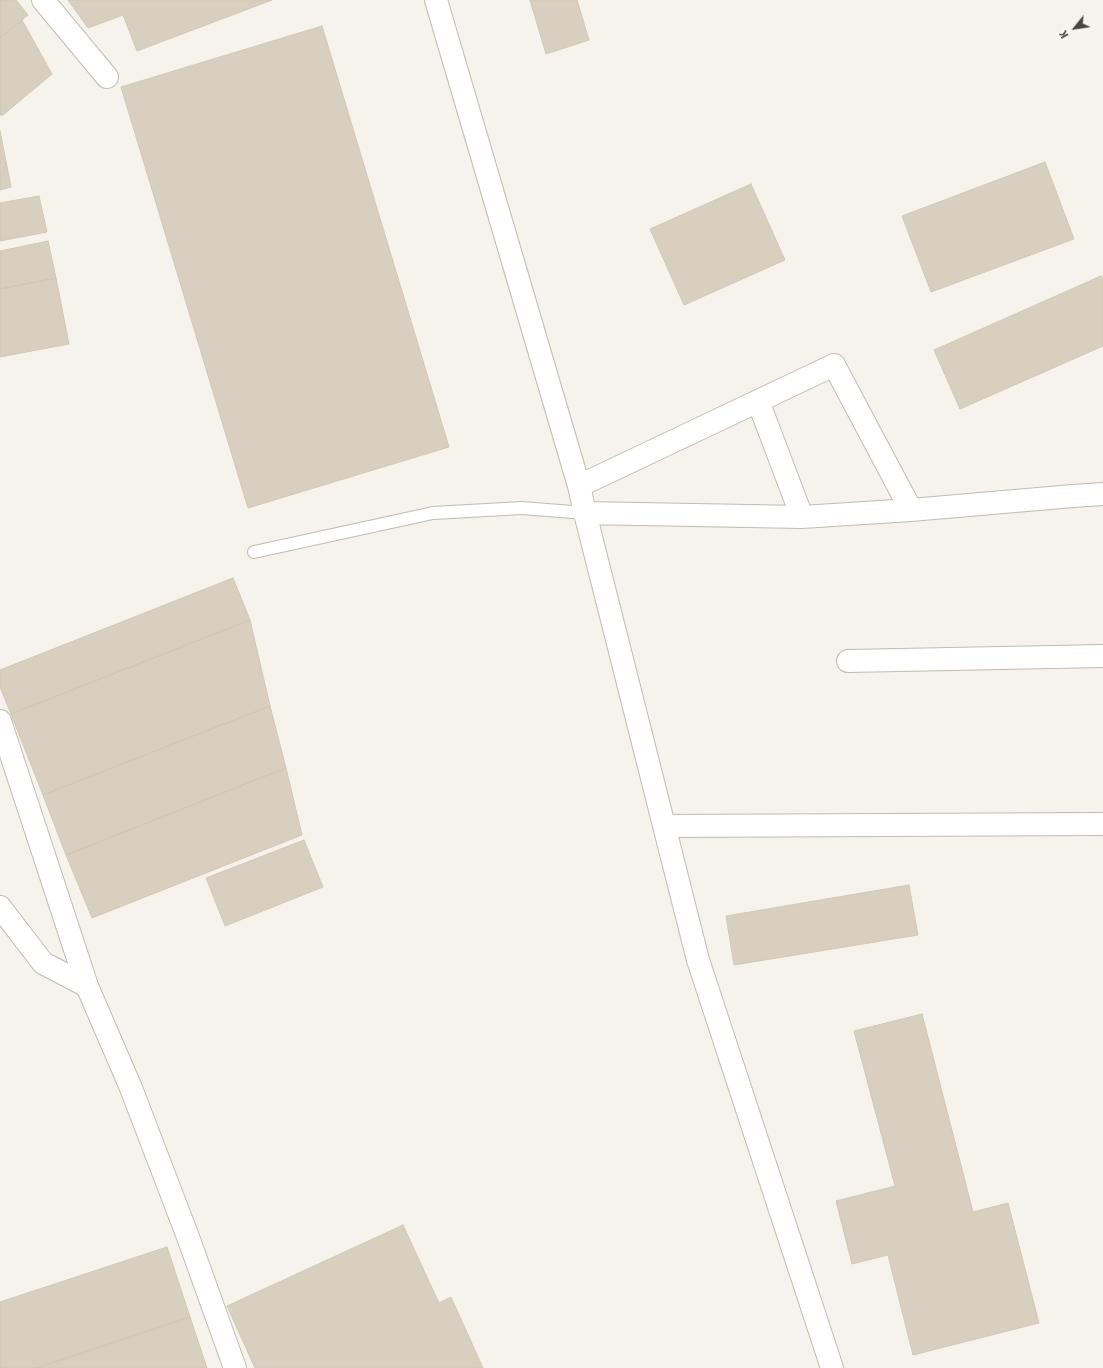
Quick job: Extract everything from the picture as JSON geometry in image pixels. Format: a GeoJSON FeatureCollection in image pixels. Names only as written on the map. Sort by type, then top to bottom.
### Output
{"type":"FeatureCollection","features":[{"type":"Feature","properties":{"kind":"street"},"geometry":{"type":"LineString","coordinates":[[43,0],[107,77]]}},
{"type":"Feature","properties":{"kind":"street"},"geometry":{"type":"LineString","coordinates":[[436,0],[579,486],[698,960],[832,1368]]}},
{"type":"Feature","properties":{"kind":"street"},"geometry":{"type":"LineString","coordinates":[[579,486],[834,365],[911,510]]}},
{"type":"Feature","properties":{"kind":"street"},"geometry":{"type":"LineString","coordinates":[[758,401],[802,517]]}},
{"type":"Feature","properties":{"kind":"street"},"geometry":{"type":"LineString","coordinates":[[585,513],[802,517],[911,510],[1103,494]]}},
{"type":"Feature","properties":{"kind":"street"},"geometry":{"type":"LineString","coordinates":[[848,661],[1103,656]]}},
{"type":"Feature","properties":{"kind":"street"},"geometry":{"type":"LineString","coordinates":[[0,721],[88,986],[134,1095],[188,1237],[235,1368]]}},
{"type":"Feature","properties":{"kind":"street"},"geometry":{"type":"LineString","coordinates":[[665,826],[1103,824]]}},
{"type":"Feature","properties":{"kind":"street"},"geometry":{"type":"LineString","coordinates":[[0,907],[43,963],[88,986]]}},
{"type":"Feature","properties":{"kind":"lane"},"geometry":{"type":"LineString","coordinates":[[254,552],[433,513],[522,508],[585,513]]}},
{"type":"Feature","properties":{"kind":"building"},"geometry":{"type":"Polygon","coordinates":[[[0,0],[16,0],[28,15],[0,38],[0,0]]]}},
{"type":"Feature","properties":{"kind":"building"},"geometry":{"type":"Polygon","coordinates":[[[68,0],[272,0],[137,51],[123,15],[88,28],[68,0]]]}},
{"type":"Feature","properties":{"kind":"building"},"geometry":{"type":"Polygon","coordinates":[[[530,0],[577,0],[589,40],[546,54],[530,0]]]}},
{"type":"Feature","properties":{"kind":"building"},"geometry":{"type":"Polygon","coordinates":[[[22,20],[52,74],[3,115],[0,115],[0,38],[22,20]]]}},
{"type":"Feature","properties":{"kind":"building"},"geometry":{"type":"Polygon","coordinates":[[[322,26],[449,447],[248,508],[121,87],[322,26]]]}},
{"type":"Feature","properties":{"kind":"building"},"geometry":{"type":"Polygon","coordinates":[[[0,131],[11,187],[0,190],[0,131]]]}},
{"type":"Feature","properties":{"kind":"building"},"geometry":{"type":"Polygon","coordinates":[[[1045,162],[1074,239],[931,292],[902,216],[1045,162]]]}},
{"type":"Feature","properties":{"kind":"building"},"geometry":{"type":"Polygon","coordinates":[[[751,184],[785,260],[684,305],[650,229],[751,184]]]}},
{"type":"Feature","properties":{"kind":"building"},"geometry":{"type":"Polygon","coordinates":[[[39,196],[47,232],[0,241],[0,203],[39,196]]]}},
{"type":"Feature","properties":{"kind":"building"},"geometry":{"type":"Polygon","coordinates":[[[48,241],[56,278],[0,289],[0,251],[48,241]]]}},
{"type":"Feature","properties":{"kind":"building"},"geometry":{"type":"Polygon","coordinates":[[[1101,276],[1103,280],[1103,346],[960,409],[934,350],[1101,276]]]}},
{"type":"Feature","properties":{"kind":"building"},"geometry":{"type":"Polygon","coordinates":[[[56,278],[69,344],[0,357],[0,289],[56,278]]]}},
{"type":"Feature","properties":{"kind":"building"},"geometry":{"type":"Polygon","coordinates":[[[233,578],[250,620],[11,714],[0,687],[0,670],[233,578]]]}},
{"type":"Feature","properties":{"kind":"building"},"geometry":{"type":"Polygon","coordinates":[[[250,620],[270,706],[43,795],[11,714],[250,620]]]}},
{"type":"Feature","properties":{"kind":"building"},"geometry":{"type":"Polygon","coordinates":[[[270,706],[286,768],[66,855],[43,795],[270,706]]]}},
{"type":"Feature","properties":{"kind":"building"},"geometry":{"type":"Polygon","coordinates":[[[286,768],[302,835],[92,918],[66,855],[286,768]]]}},
{"type":"Feature","properties":{"kind":"building"},"geometry":{"type":"Polygon","coordinates":[[[304,840],[323,887],[225,926],[206,878],[304,840]]]}},
{"type":"Feature","properties":{"kind":"building"},"geometry":{"type":"Polygon","coordinates":[[[909,885],[918,935],[734,965],[726,916],[909,885]]]}},
{"type":"Feature","properties":{"kind":"building"},"geometry":{"type":"Polygon","coordinates":[[[922,1014],[973,1212],[1008,1203],[1039,1323],[913,1355],[888,1255],[852,1264],[836,1201],[895,1186],[854,1031],[922,1014]]]}},
{"type":"Feature","properties":{"kind":"building"},"geometry":{"type":"Polygon","coordinates":[[[403,1225],[439,1303],[451,1297],[483,1368],[255,1368],[227,1306],[403,1225]]]}},
{"type":"Feature","properties":{"kind":"building"},"geometry":{"type":"Polygon","coordinates":[[[167,1247],[190,1317],[37,1368],[0,1368],[0,1302],[167,1247]]]}},
{"type":"Feature","properties":{"kind":"building"},"geometry":{"type":"Polygon","coordinates":[[[190,1317],[207,1368],[37,1368],[190,1317]]]}}]}
